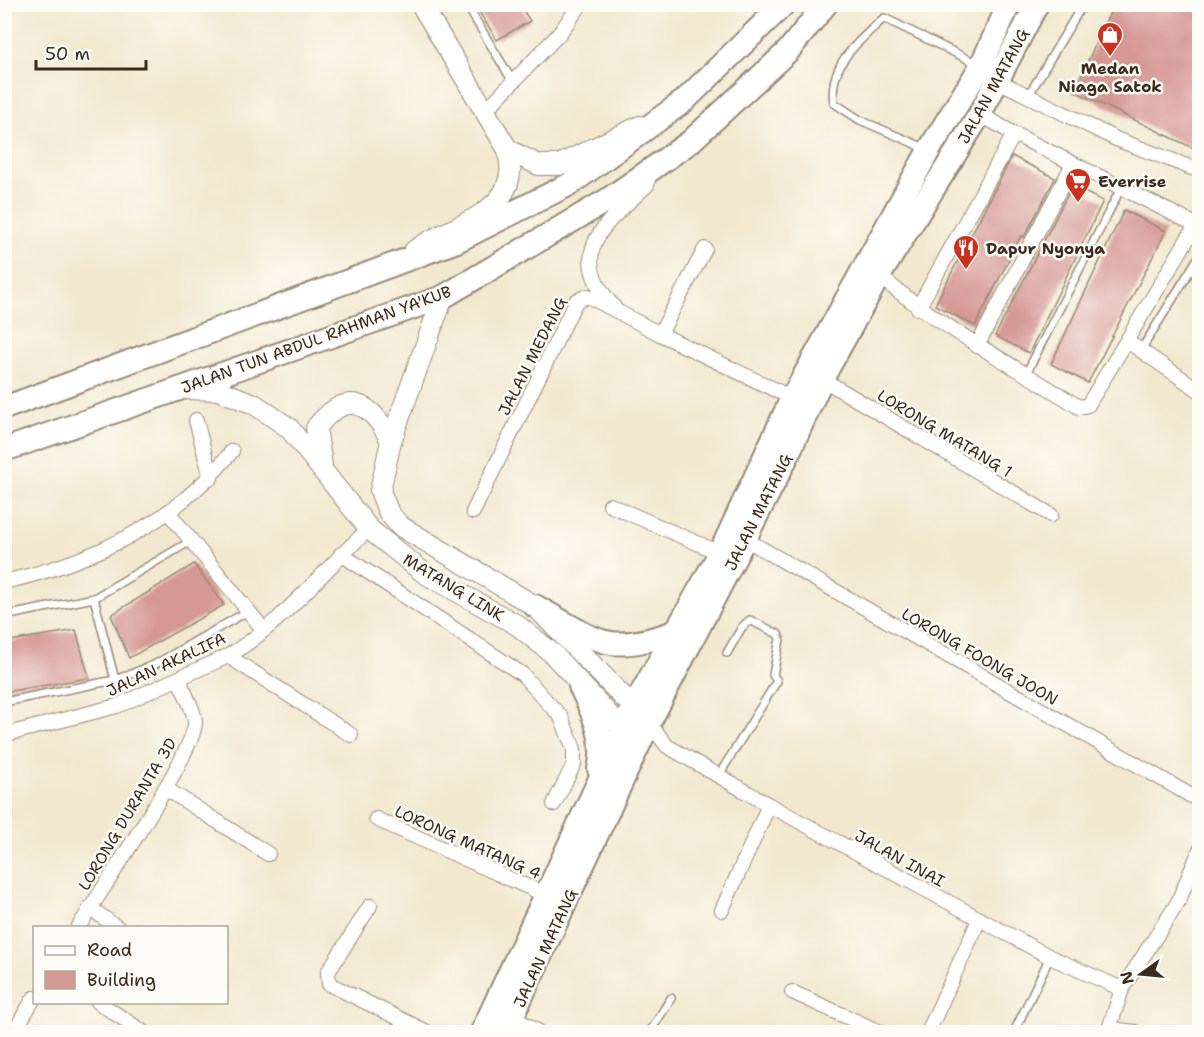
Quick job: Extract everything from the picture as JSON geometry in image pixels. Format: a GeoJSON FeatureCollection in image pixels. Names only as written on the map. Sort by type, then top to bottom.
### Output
{"type":"FeatureCollection","features":[{"type":"Feature","properties":{"kind":"main road"},"geometry":{"type":"LineString","coordinates":[[4,408],[457,241],[570,184],[684,101],[784,4]]}},
{"type":"Feature","properties":{"kind":"main road","name":"JALAN TUN ABDUL RAHMAN YA'KUB"},"geometry":{"type":"LineString","coordinates":[[4,450],[443,297],[649,173],[690,142],[788,51],[826,4]]}},
{"type":"Feature","properties":{"kind":"main road","name":"JALAN MATANG"},"geometry":{"type":"LineString","coordinates":[[509,1024],[677,631],[720,554],[792,398],[929,150],[981,66],[1009,4]]}},
{"type":"Feature","properties":{"kind":"main road","name":"JALAN MATANG"},"geometry":{"type":"LineString","coordinates":[[641,716],[745,539],[822,379],[879,276],[980,114],[1037,4]]}},
{"type":"Feature","properties":{"kind":"main road"},"geometry":{"type":"LineString","coordinates":[[535,606],[604,644],[628,645],[677,631]]}},
{"type":"Feature","properties":{"kind":"main road"},"geometry":{"type":"LineString","coordinates":[[580,686],[594,714],[600,738],[601,761],[595,788]]}},
{"type":"Feature","properties":{"kind":"main road","name":"JALAN MATANG"},"geometry":{"type":"LineString","coordinates":[[482,1032],[595,788],[630,738]]}},
{"type":"Feature","properties":{"kind":"street"},"geometry":{"type":"LineString","coordinates":[[397,264],[424,243],[485,212],[501,198],[510,175],[508,150],[421,4]]}},
{"type":"Feature","properties":{"kind":"street"},"geometry":{"type":"LineString","coordinates":[[485,111],[558,35],[581,4]]}},
{"type":"Feature","properties":{"kind":"street"},"geometry":{"type":"LineString","coordinates":[[998,81],[1116,139],[1200,171]]}},
{"type":"Feature","properties":{"kind":"street"},"geometry":{"type":"LineString","coordinates":[[879,276],[918,308],[977,346],[1079,407],[1088,405],[1198,226],[1014,134],[980,114]]}},
{"type":"Feature","properties":{"kind":"street"},"geometry":{"type":"LineString","coordinates":[[508,150],[539,165],[559,165],[632,129],[658,121]]}},
{"type":"Feature","properties":{"kind":"street"},"geometry":{"type":"LineString","coordinates":[[918,308],[1014,134]]}},
{"type":"Feature","properties":{"kind":"street"},"geometry":{"type":"LineString","coordinates":[[977,346],[1073,164]]}},
{"type":"Feature","properties":{"kind":"street"},"geometry":{"type":"LineString","coordinates":[[621,315],[603,295],[591,262],[592,248],[602,228],[647,185],[649,173]]}},
{"type":"Feature","properties":{"kind":"street"},"geometry":{"type":"LineString","coordinates":[[660,334],[705,249]]}},
{"type":"Feature","properties":{"kind":"street","name":"JALAN MEDANG"},"geometry":{"type":"LineString","coordinates":[[472,512],[576,301],[588,296],[621,315],[792,398]]}},
{"type":"Feature","properties":{"kind":"street","name":"MATANG LINK"},"geometry":{"type":"LineString","coordinates":[[443,297],[391,441],[380,491],[389,513],[400,526],[535,606],[588,658],[641,716]]}},
{"type":"Feature","properties":{"kind":"street"},"geometry":{"type":"LineString","coordinates":[[1127,341],[1199,390]]}},
{"type":"Feature","properties":{"kind":"street","name":"LORONG MATANG 1"},"geometry":{"type":"LineString","coordinates":[[822,379],[1051,515]]}},
{"type":"Feature","properties":{"kind":"street","name":"MATANG LINK"},"geometry":{"type":"LineString","coordinates":[[177,389],[218,390],[254,404],[289,428],[323,467],[369,529],[424,573],[517,625],[552,653],[630,738]]}},
{"type":"Feature","properties":{"kind":"street"},"geometry":{"type":"LineString","coordinates":[[323,467],[316,428],[329,412],[341,406],[355,403],[365,406],[384,427],[391,441]]}},
{"type":"Feature","properties":{"kind":"street"},"geometry":{"type":"LineString","coordinates":[[196,420],[211,478]]}},
{"type":"Feature","properties":{"kind":"street"},"geometry":{"type":"LineString","coordinates":[[4,582],[63,566],[136,534],[211,478],[232,451]]}},
{"type":"Feature","properties":{"kind":"street"},"geometry":{"type":"LineString","coordinates":[[610,505],[720,554]]}},
{"type":"Feature","properties":{"kind":"street"},"geometry":{"type":"LineString","coordinates":[[168,512],[262,629]]}},
{"type":"Feature","properties":{"kind":"street","name":"JALAN AKALIFA"},"geometry":{"type":"LineString","coordinates":[[5,736],[117,706],[228,656],[300,600],[341,554],[369,529]]}},
{"type":"Feature","properties":{"kind":"street","name":"LORONG FOONG JOON"},"geometry":{"type":"LineString","coordinates":[[745,539],[1200,801]]}},
{"type":"Feature","properties":{"kind":"street"},"geometry":{"type":"LineString","coordinates":[[341,554],[522,674],[561,717],[574,749],[574,764],[554,804]]}},
{"type":"Feature","properties":{"kind":"street"},"geometry":{"type":"LineString","coordinates":[[228,656],[351,735]]}},
{"type":"Feature","properties":{"kind":"street","name":"LORONG DURANTA 3D"},"geometry":{"type":"LineString","coordinates":[[79,926],[165,788],[192,738],[195,722],[179,680]]}},
{"type":"Feature","properties":{"kind":"street"},"geometry":{"type":"LineString","coordinates":[[641,716],[667,746]]}},
{"type":"Feature","properties":{"kind":"street"},"geometry":{"type":"LineString","coordinates":[[630,738],[667,746]]}},
{"type":"Feature","properties":{"kind":"street","name":"JALAN INAI"},"geometry":{"type":"LineString","coordinates":[[667,746],[769,805],[979,920],[1050,957],[1122,989]]}},
{"type":"Feature","properties":{"kind":"street"},"geometry":{"type":"LineString","coordinates":[[165,788],[268,854]]}},
{"type":"Feature","properties":{"kind":"street"},"geometry":{"type":"LineString","coordinates":[[722,910],[769,805]]}},
{"type":"Feature","properties":{"kind":"street","name":"LORONG MATANG 4"},"geometry":{"type":"LineString","coordinates":[[376,819],[546,895]]}},
{"type":"Feature","properties":{"kind":"street"},"geometry":{"type":"LineString","coordinates":[[1135,1032],[1109,1031],[1122,989],[1177,904],[1200,850]]}},
{"type":"Feature","properties":{"kind":"street"},"geometry":{"type":"LineString","coordinates":[[1185,885],[1200,886]]}},
{"type":"Feature","properties":{"kind":"street"},"geometry":{"type":"LineString","coordinates":[[370,906],[328,972],[329,984],[427,1032]]}},
{"type":"Feature","properties":{"kind":"street"},"geometry":{"type":"LineString","coordinates":[[90,908],[117,926]]}},
{"type":"Feature","properties":{"kind":"street"},"geometry":{"type":"LineString","coordinates":[[928,1032],[979,920]]}},
{"type":"Feature","properties":{"kind":"street"},"geometry":{"type":"LineString","coordinates":[[792,992],[880,1032]]}},
{"type":"Feature","properties":{"kind":"street"},"geometry":{"type":"LineString","coordinates":[[14,1032],[33,1000]]}},
{"type":"Feature","properties":{"kind":"street"},"geometry":{"type":"LineString","coordinates":[[101,1004],[143,1032]]}},
{"type":"Feature","properties":{"kind":"street"},"geometry":{"type":"LineString","coordinates":[[509,1024],[539,1032]]}},
{"type":"Feature","properties":{"kind":"lane"},"geometry":{"type":"LineString","coordinates":[[466,4],[513,82]]}},
{"type":"Feature","properties":{"kind":"lane"},"geometry":{"type":"LineString","coordinates":[[1028,96],[1083,4]]}},
{"type":"Feature","properties":{"kind":"lane"},"geometry":{"type":"LineString","coordinates":[[1194,4],[1200,7]]}},
{"type":"Feature","properties":{"kind":"lane"},"geometry":{"type":"LineString","coordinates":[[929,150],[860,120],[834,103],[832,88],[837,68],[860,39],[884,18],[981,66]]}},
{"type":"Feature","properties":{"kind":"lane"},"geometry":{"type":"LineString","coordinates":[[1026,374],[1121,188]]}},
{"type":"Feature","properties":{"kind":"lane"},"geometry":{"type":"LineString","coordinates":[[1141,350],[1200,255]]}},
{"type":"Feature","properties":{"kind":"lane"},"geometry":{"type":"LineString","coordinates":[[4,616],[94,598],[191,541]]}},
{"type":"Feature","properties":{"kind":"lane"},"geometry":{"type":"LineString","coordinates":[[94,598],[115,680]]}},
{"type":"Feature","properties":{"kind":"lane"},"geometry":{"type":"LineString","coordinates":[[4,702],[115,680],[154,665],[248,611]]}},
{"type":"Feature","properties":{"kind":"lane"},"geometry":{"type":"LineString","coordinates":[[719,775],[777,681],[773,675],[780,639],[778,634],[750,620],[742,627],[727,653]]}},
{"type":"Feature","properties":{"kind":"lane"},"geometry":{"type":"LineString","coordinates":[[1014,1032],[1050,957]]}},
{"type":"Feature","properties":{"kind":"lane"},"geometry":{"type":"LineString","coordinates":[[650,1032],[671,998]]}},
{"type":"Feature","properties":{"kind":"building"},"geometry":{"type":"Polygon","coordinates":[[[474,4],[519,4],[530,21],[497,40],[474,4]]]}},
{"type":"Feature","properties":{"kind":"building"},"geometry":{"type":"Polygon","coordinates":[[[1114,4],[1184,4],[1200,13],[1200,133],[1193,148],[1074,91],[1114,4]]]}},
{"type":"Feature","properties":{"kind":"building"},"geometry":{"type":"Polygon","coordinates":[[[1012,156],[1055,178],[1024,237],[1021,236],[975,326],[935,305],[1012,156]]]}},
{"type":"Feature","properties":{"kind":"building"},"geometry":{"type":"Polygon","coordinates":[[[1072,186],[1103,201],[1029,353],[995,336],[1072,186]]]}},
{"type":"Feature","properties":{"kind":"building"},"geometry":{"type":"Polygon","coordinates":[[[1124,210],[1166,231],[1088,383],[1051,364],[1124,210]]]}},
{"type":"Feature","properties":{"kind":"building"},"geometry":{"type":"Polygon","coordinates":[[[194,564],[224,605],[129,658],[111,615],[194,564]]]}},
{"type":"Feature","properties":{"kind":"building"},"geometry":{"type":"Polygon","coordinates":[[[76,630],[89,678],[4,692],[4,642],[76,630]]]}},
{"type":"Feature","properties":{"kind":"place","name":"Medan Niaga Satok"},"geometry":{"type":"Point","coordinates":[1110,58]}},
{"type":"Feature","properties":{"kind":"place","name":"Everrise"},"geometry":{"type":"Point","coordinates":[1078,204]}},
{"type":"Feature","properties":{"kind":"place","name":"Dapur Nyonya"},"geometry":{"type":"Point","coordinates":[966,271]}}]}
